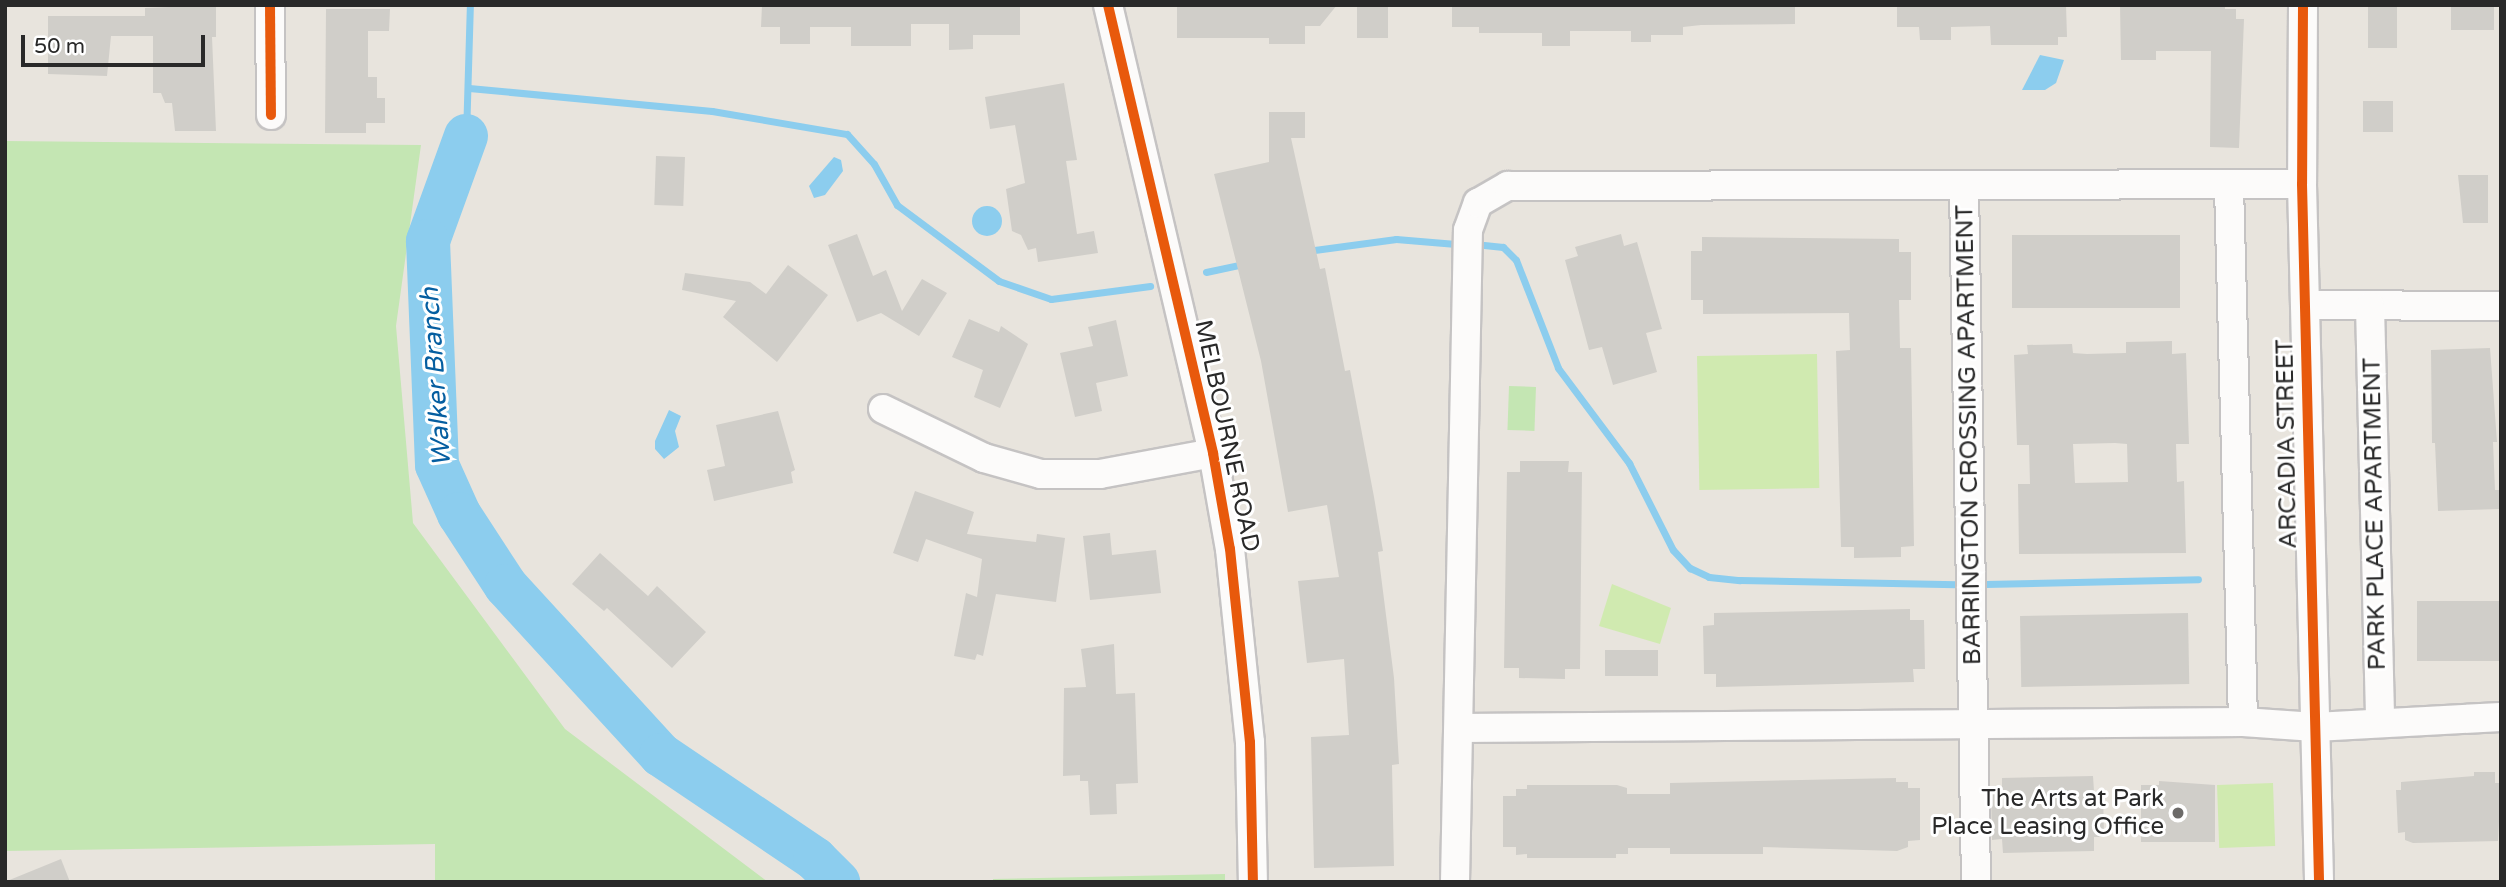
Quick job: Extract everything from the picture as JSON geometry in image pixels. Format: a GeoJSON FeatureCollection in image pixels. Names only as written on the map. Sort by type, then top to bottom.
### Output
{"type":"FeatureCollection","features":[{"type":"Feature","properties":{"kind":"street"},"geometry":{"type":"LineString","coordinates":[[270,5],[271,115]]}},
{"type":"Feature","properties":{"kind":"street","name":"MELBOURNE ROAD"},"geometry":{"type":"LineString","coordinates":[[1108,5],[1213,453],[1242,652],[1253,882]]}},
{"type":"Feature","properties":{"kind":"street","name":"ARCADIA STREET"},"geometry":{"type":"LineString","coordinates":[[2303,5],[2302,184],[2319,882]]}},
{"type":"Feature","properties":{"kind":"street","name":"BARRINGTON CROSSING APARTMENT"},"geometry":{"type":"LineString","coordinates":[[1976,882],[1964,187],[2302,184]]}},
{"type":"Feature","properties":{"kind":"street"},"geometry":{"type":"LineString","coordinates":[[1455,882],[1468,230],[1478,203],[1508,186],[1964,187]]}},
{"type":"Feature","properties":{"kind":"street"},"geometry":{"type":"LineString","coordinates":[[2229,186],[2243,722]]}},
{"type":"Feature","properties":{"kind":"street"},"geometry":{"type":"LineString","coordinates":[[2305,305],[2501,306]]}},
{"type":"Feature","properties":{"kind":"street","name":"PARK PLACE APARTMENT"},"geometry":{"type":"LineString","coordinates":[[2370,306],[2381,723]]}},
{"type":"Feature","properties":{"kind":"street"},"geometry":{"type":"LineString","coordinates":[[883,409],[984,458],[1041,474],[1100,474],[1213,453]]}},
{"type":"Feature","properties":{"kind":"street"},"geometry":{"type":"LineString","coordinates":[[1460,729],[2243,722],[2315,727],[2501,717]]}},
{"type":"Feature","properties":{"kind":"green space"},"geometry":{"type":"Polygon","coordinates":[[[5,141],[421,145],[396,326],[413,523],[565,729],[768,882],[435,882],[435,844],[5,851],[5,141]]]}},
{"type":"Feature","properties":{"kind":"green space"},"geometry":{"type":"Polygon","coordinates":[[[1817,354],[1819,488],[1699,490],[1697,356],[1817,354]]]}},
{"type":"Feature","properties":{"kind":"green space"},"geometry":{"type":"Polygon","coordinates":[[[1509,386],[1536,387],[1534,431],[1507,430],[1509,386]]]}},
{"type":"Feature","properties":{"kind":"green space"},"geometry":{"type":"Polygon","coordinates":[[[1612,584],[1671,608],[1660,644],[1599,626],[1612,584]]]}},
{"type":"Feature","properties":{"kind":"green space"},"geometry":{"type":"Polygon","coordinates":[[[2273,783],[2275,846],[2219,848],[2217,785],[2273,783]]]}},
{"type":"Feature","properties":{"kind":"green space"},"geometry":{"type":"Polygon","coordinates":[[[1225,874],[1225,882],[993,882],[993,879],[1225,874]]]}},
{"type":"Feature","properties":{"kind":"water"},"geometry":{"type":"Polygon","coordinates":[[[2040,55],[2064,60],[2056,83],[2045,90],[2022,90],[2040,55]]]}},
{"type":"Feature","properties":{"kind":"water"},"geometry":{"type":"Polygon","coordinates":[[[834,157],[841,160],[843,171],[825,195],[814,198],[809,186],[834,157]]]}},
{"type":"Feature","properties":{"kind":"water"},"geometry":{"type":"Polygon","coordinates":[[[987,206],[998,210],[1002,221],[998,232],[987,236],[976,232],[972,221],[976,210],[987,206]]]}},
{"type":"Feature","properties":{"kind":"water"},"geometry":{"type":"Polygon","coordinates":[[[669,410],[681,416],[675,431],[679,447],[664,459],[655,449],[655,441],[669,410]]]}},
{"type":"Feature","properties":{"kind":"building"},"geometry":{"type":"Polygon","coordinates":[[[216,5],[216,37],[212,37],[216,131],[175,131],[172,103],[165,103],[161,93],[153,93],[153,36],[111,36],[107,76],[48,74],[48,16],[145,16],[145,8],[216,5]]]}},
{"type":"Feature","properties":{"kind":"building"},"geometry":{"type":"Polygon","coordinates":[[[762,5],[1020,5],[1020,35],[973,35],[973,49],[949,50],[949,24],[911,24],[911,46],[851,46],[851,27],[810,27],[810,44],[780,44],[780,27],[761,27],[762,5]]]}},
{"type":"Feature","properties":{"kind":"building"},"geometry":{"type":"Polygon","coordinates":[[[1177,5],[1337,5],[1320,26],[1305,26],[1305,44],[1269,44],[1269,38],[1177,38],[1177,5]]]}},
{"type":"Feature","properties":{"kind":"building"},"geometry":{"type":"Polygon","coordinates":[[[1357,5],[1388,5],[1388,38],[1357,38],[1357,5]]]}},
{"type":"Feature","properties":{"kind":"building"},"geometry":{"type":"Polygon","coordinates":[[[1452,5],[1795,5],[1795,24],[1683,27],[1683,35],[1651,35],[1651,42],[1631,42],[1631,31],[1570,31],[1570,46],[1542,46],[1542,33],[1479,33],[1479,27],[1452,27],[1452,5]]]}},
{"type":"Feature","properties":{"kind":"building"},"geometry":{"type":"Polygon","coordinates":[[[1897,5],[2066,5],[2067,37],[2058,37],[2058,45],[1991,45],[1990,26],[1951,27],[1951,40],[1920,40],[1919,27],[1897,27],[1897,5]]]}},
{"type":"Feature","properties":{"kind":"building"},"geometry":{"type":"Polygon","coordinates":[[[2120,5],[2225,5],[2225,9],[2236,9],[2236,19],[2244,19],[2239,148],[2210,147],[2211,51],[2156,51],[2156,60],[2121,60],[2120,5]]]}},
{"type":"Feature","properties":{"kind":"building"},"geometry":{"type":"Polygon","coordinates":[[[2368,5],[2397,5],[2397,48],[2368,48],[2368,5]]]}},
{"type":"Feature","properties":{"kind":"building"},"geometry":{"type":"Polygon","coordinates":[[[2451,5],[2494,5],[2494,30],[2451,30],[2451,5]]]}},
{"type":"Feature","properties":{"kind":"building"},"geometry":{"type":"Polygon","coordinates":[[[326,9],[390,9],[389,31],[368,31],[368,77],[377,77],[377,98],[385,98],[385,123],[366,123],[366,133],[325,133],[326,9]]]}},
{"type":"Feature","properties":{"kind":"building"},"geometry":{"type":"Polygon","coordinates":[[[1064,83],[1077,160],[1066,161],[1077,234],[1094,231],[1098,253],[1038,262],[1036,248],[1028,250],[1021,235],[1012,231],[1006,189],[1025,183],[1015,125],[990,129],[985,97],[1064,83]]]}},
{"type":"Feature","properties":{"kind":"building"},"geometry":{"type":"Polygon","coordinates":[[[2363,101],[2393,101],[2393,132],[2363,132],[2363,101]]]}},
{"type":"Feature","properties":{"kind":"building"},"geometry":{"type":"Polygon","coordinates":[[[1269,112],[1305,112],[1305,138],[1291,138],[1320,269],[1325,268],[1345,371],[1350,370],[1383,551],[1378,552],[1394,678],[1399,764],[1392,765],[1394,866],[1314,868],[1311,737],[1349,735],[1344,659],[1307,663],[1298,581],[1339,577],[1327,505],[1288,512],[1261,361],[1214,174],[1269,162],[1269,112]]]}},
{"type":"Feature","properties":{"kind":"building"},"geometry":{"type":"Polygon","coordinates":[[[656,156],[685,157],[683,206],[654,205],[656,156]]]}},
{"type":"Feature","properties":{"kind":"building"},"geometry":{"type":"Polygon","coordinates":[[[2458,175],[2488,175],[2488,223],[2463,223],[2458,175]]]}},
{"type":"Feature","properties":{"kind":"building"},"geometry":{"type":"Polygon","coordinates":[[[857,234],[873,276],[886,270],[902,311],[922,279],[947,293],[919,336],[881,313],[857,322],[828,245],[857,234]]]}},
{"type":"Feature","properties":{"kind":"building"},"geometry":{"type":"Polygon","coordinates":[[[1621,234],[1624,246],[1637,242],[1662,329],[1646,333],[1657,372],[1613,385],[1602,347],[1589,350],[1565,260],[1578,256],[1575,247],[1621,234]]]}},
{"type":"Feature","properties":{"kind":"building"},"geometry":{"type":"Polygon","coordinates":[[[2012,235],[2180,235],[2180,308],[2012,308],[2012,235]]]}},
{"type":"Feature","properties":{"kind":"building"},"geometry":{"type":"Polygon","coordinates":[[[1702,237],[1899,239],[1899,252],[1911,252],[1911,300],[1899,300],[1900,348],[1911,348],[1914,546],[1901,547],[1901,557],[1854,558],[1854,547],[1841,547],[1836,351],[1850,350],[1849,313],[1703,314],[1703,300],[1691,300],[1691,251],[1702,251],[1702,237]]]}},
{"type":"Feature","properties":{"kind":"building"},"geometry":{"type":"Polygon","coordinates":[[[788,265],[828,295],[777,362],[723,317],[736,301],[682,290],[685,273],[750,282],[766,294],[788,265]]]}},
{"type":"Feature","properties":{"kind":"building"},"geometry":{"type":"Polygon","coordinates":[[[969,319],[999,332],[1001,326],[1028,344],[1000,408],[974,397],[983,370],[952,357],[969,319]]]}},
{"type":"Feature","properties":{"kind":"building"},"geometry":{"type":"Polygon","coordinates":[[[1116,320],[1128,376],[1096,383],[1102,411],[1075,417],[1060,353],[1093,346],[1088,327],[1116,320]]]}},
{"type":"Feature","properties":{"kind":"building"},"geometry":{"type":"Polygon","coordinates":[[[2172,341],[2172,354],[2186,353],[2189,444],[2176,444],[2177,482],[2184,481],[2186,553],[2019,554],[2018,484],[2030,484],[2029,445],[2017,445],[2014,355],[2028,354],[2027,345],[2072,344],[2073,353],[2126,353],[2126,342],[2172,341]],[[2073,444],[2075,483],[2128,482],[2127,444],[2073,444]]]}},
{"type":"Feature","properties":{"kind":"building"},"geometry":{"type":"Polygon","coordinates":[[[2490,348],[2497,442],[2493,442],[2495,490],[2499,490],[2499,509],[2438,511],[2435,443],[2432,443],[2431,350],[2490,348]]]}},
{"type":"Feature","properties":{"kind":"building"},"geometry":{"type":"Polygon","coordinates":[[[778,411],[795,470],[791,472],[793,483],[714,501],[707,470],[725,466],[716,425],[778,411]]]}},
{"type":"Feature","properties":{"kind":"building"},"geometry":{"type":"Polygon","coordinates":[[[1520,461],[1569,461],[1568,472],[1582,472],[1580,669],[1565,669],[1565,679],[1519,678],[1519,668],[1504,668],[1507,472],[1520,472],[1520,461]]]}},
{"type":"Feature","properties":{"kind":"building"},"geometry":{"type":"Polygon","coordinates":[[[915,491],[974,512],[967,534],[1036,542],[1037,534],[1065,538],[1056,602],[996,594],[983,656],[977,654],[975,660],[954,656],[966,593],[977,597],[982,559],[926,539],[918,562],[893,553],[915,491]]]}},
{"type":"Feature","properties":{"kind":"building"},"geometry":{"type":"Polygon","coordinates":[[[1110,533],[1112,555],[1156,550],[1161,593],[1090,600],[1083,536],[1110,533]]]}},
{"type":"Feature","properties":{"kind":"building"},"geometry":{"type":"Polygon","coordinates":[[[600,553],[648,596],[657,586],[706,632],[672,668],[607,608],[604,611],[572,584],[600,553]]]}},
{"type":"Feature","properties":{"kind":"building"},"geometry":{"type":"Polygon","coordinates":[[[2417,601],[2501,601],[2501,661],[2417,661],[2417,601]]]}},
{"type":"Feature","properties":{"kind":"building"},"geometry":{"type":"Polygon","coordinates":[[[1910,609],[1910,620],[1924,620],[1925,669],[1913,669],[1914,682],[1716,687],[1716,674],[1704,674],[1703,626],[1714,625],[1714,613],[1910,609]]]}},
{"type":"Feature","properties":{"kind":"building"},"geometry":{"type":"Polygon","coordinates":[[[2188,613],[2189,684],[2021,687],[2020,616],[2188,613]]]}},
{"type":"Feature","properties":{"kind":"building"},"geometry":{"type":"Polygon","coordinates":[[[1114,644],[1116,694],[1135,693],[1138,783],[1116,784],[1117,814],[1090,815],[1088,781],[1080,781],[1080,775],[1063,776],[1064,688],[1086,687],[1081,649],[1114,644]]]}},
{"type":"Feature","properties":{"kind":"building"},"geometry":{"type":"Polygon","coordinates":[[[1605,650],[1658,650],[1658,676],[1605,676],[1605,650]]]}},
{"type":"Feature","properties":{"kind":"building"},"geometry":{"type":"Polygon","coordinates":[[[2474,772],[2495,772],[2495,783],[2501,783],[2498,841],[2413,843],[2405,840],[2405,832],[2398,833],[2396,790],[2401,790],[2401,782],[2474,776],[2474,772]]]}},
{"type":"Feature","properties":{"kind":"building"},"geometry":{"type":"Polygon","coordinates":[[[2093,776],[2094,791],[2103,791],[2104,837],[2094,837],[2094,851],[2003,853],[2002,839],[1992,840],[1991,791],[2002,791],[2002,778],[2093,776]]]}},
{"type":"Feature","properties":{"kind":"building"},"geometry":{"type":"Polygon","coordinates":[[[1896,778],[1896,782],[1908,782],[1908,788],[1920,788],[1920,840],[1908,841],[1908,847],[1897,851],[1763,847],[1763,854],[1670,854],[1670,848],[1628,848],[1628,854],[1616,854],[1616,858],[1527,858],[1527,854],[1516,855],[1516,847],[1503,847],[1503,796],[1516,796],[1516,789],[1527,789],[1527,785],[1617,785],[1627,788],[1627,794],[1670,794],[1670,783],[1896,778]]]}},
{"type":"Feature","properties":{"kind":"building","name":"The Arts at Park Place Leasing Office"},"geometry":{"type":"Polygon","coordinates":[[[2159,781],[2215,785],[2215,842],[2141,842],[2141,785],[2159,785],[2159,781]]]}},
{"type":"Feature","properties":{"kind":"building"},"geometry":{"type":"Polygon","coordinates":[[[61,859],[70,882],[7,882],[7,881],[61,859]]]}},
{"type":"Feature","properties":{"kind":"waterway","name":"Walker Branch"},"geometry":{"type":"LineString","coordinates":[[466,136],[470,5]]}},
{"type":"Feature","properties":{"kind":"waterway"},"geometry":{"type":"LineString","coordinates":[[469,88],[712,111],[847,134],[874,164],[897,205],[999,281],[1051,299],[1150,286]]}},
{"type":"Feature","properties":{"kind":"waterway","name":"Walker Branch"},"geometry":{"type":"LineString","coordinates":[[466,136],[428,241],[437,465],[459,514],[506,586],[661,755],[815,859],[838,882]]}},
{"type":"Feature","properties":{"kind":"waterway"},"geometry":{"type":"LineString","coordinates":[[1307,251],[1396,239],[1456,244]]}},
{"type":"Feature","properties":{"kind":"waterway"},"geometry":{"type":"LineString","coordinates":[[1484,245],[1503,247],[1516,260],[1558,368],[1629,463],[1673,550],[1690,568],[1709,577],[1740,580],[1956,584]]}},
{"type":"Feature","properties":{"kind":"waterway"},"geometry":{"type":"LineString","coordinates":[[1206,272],[1244,264]]}},
{"type":"Feature","properties":{"kind":"waterway"},"geometry":{"type":"LineString","coordinates":[[1985,584],[2198,579]]}},
{"type":"Feature","properties":{"kind":"cycle path"},"geometry":{"type":"LineString","coordinates":[[270,5],[271,115]]}},
{"type":"Feature","properties":{"kind":"cycle path"},"geometry":{"type":"LineString","coordinates":[[1108,5],[1213,453],[1230,549],[1250,742],[1253,882]]}},
{"type":"Feature","properties":{"kind":"cycle path"},"geometry":{"type":"LineString","coordinates":[[2303,5],[2302,184],[2319,882]]}},
{"type":"Feature","properties":{"kind":"place","name":"The Arts at Park Place Leasing Office"},"geometry":{"type":"Point","coordinates":[2178,813]}}]}
